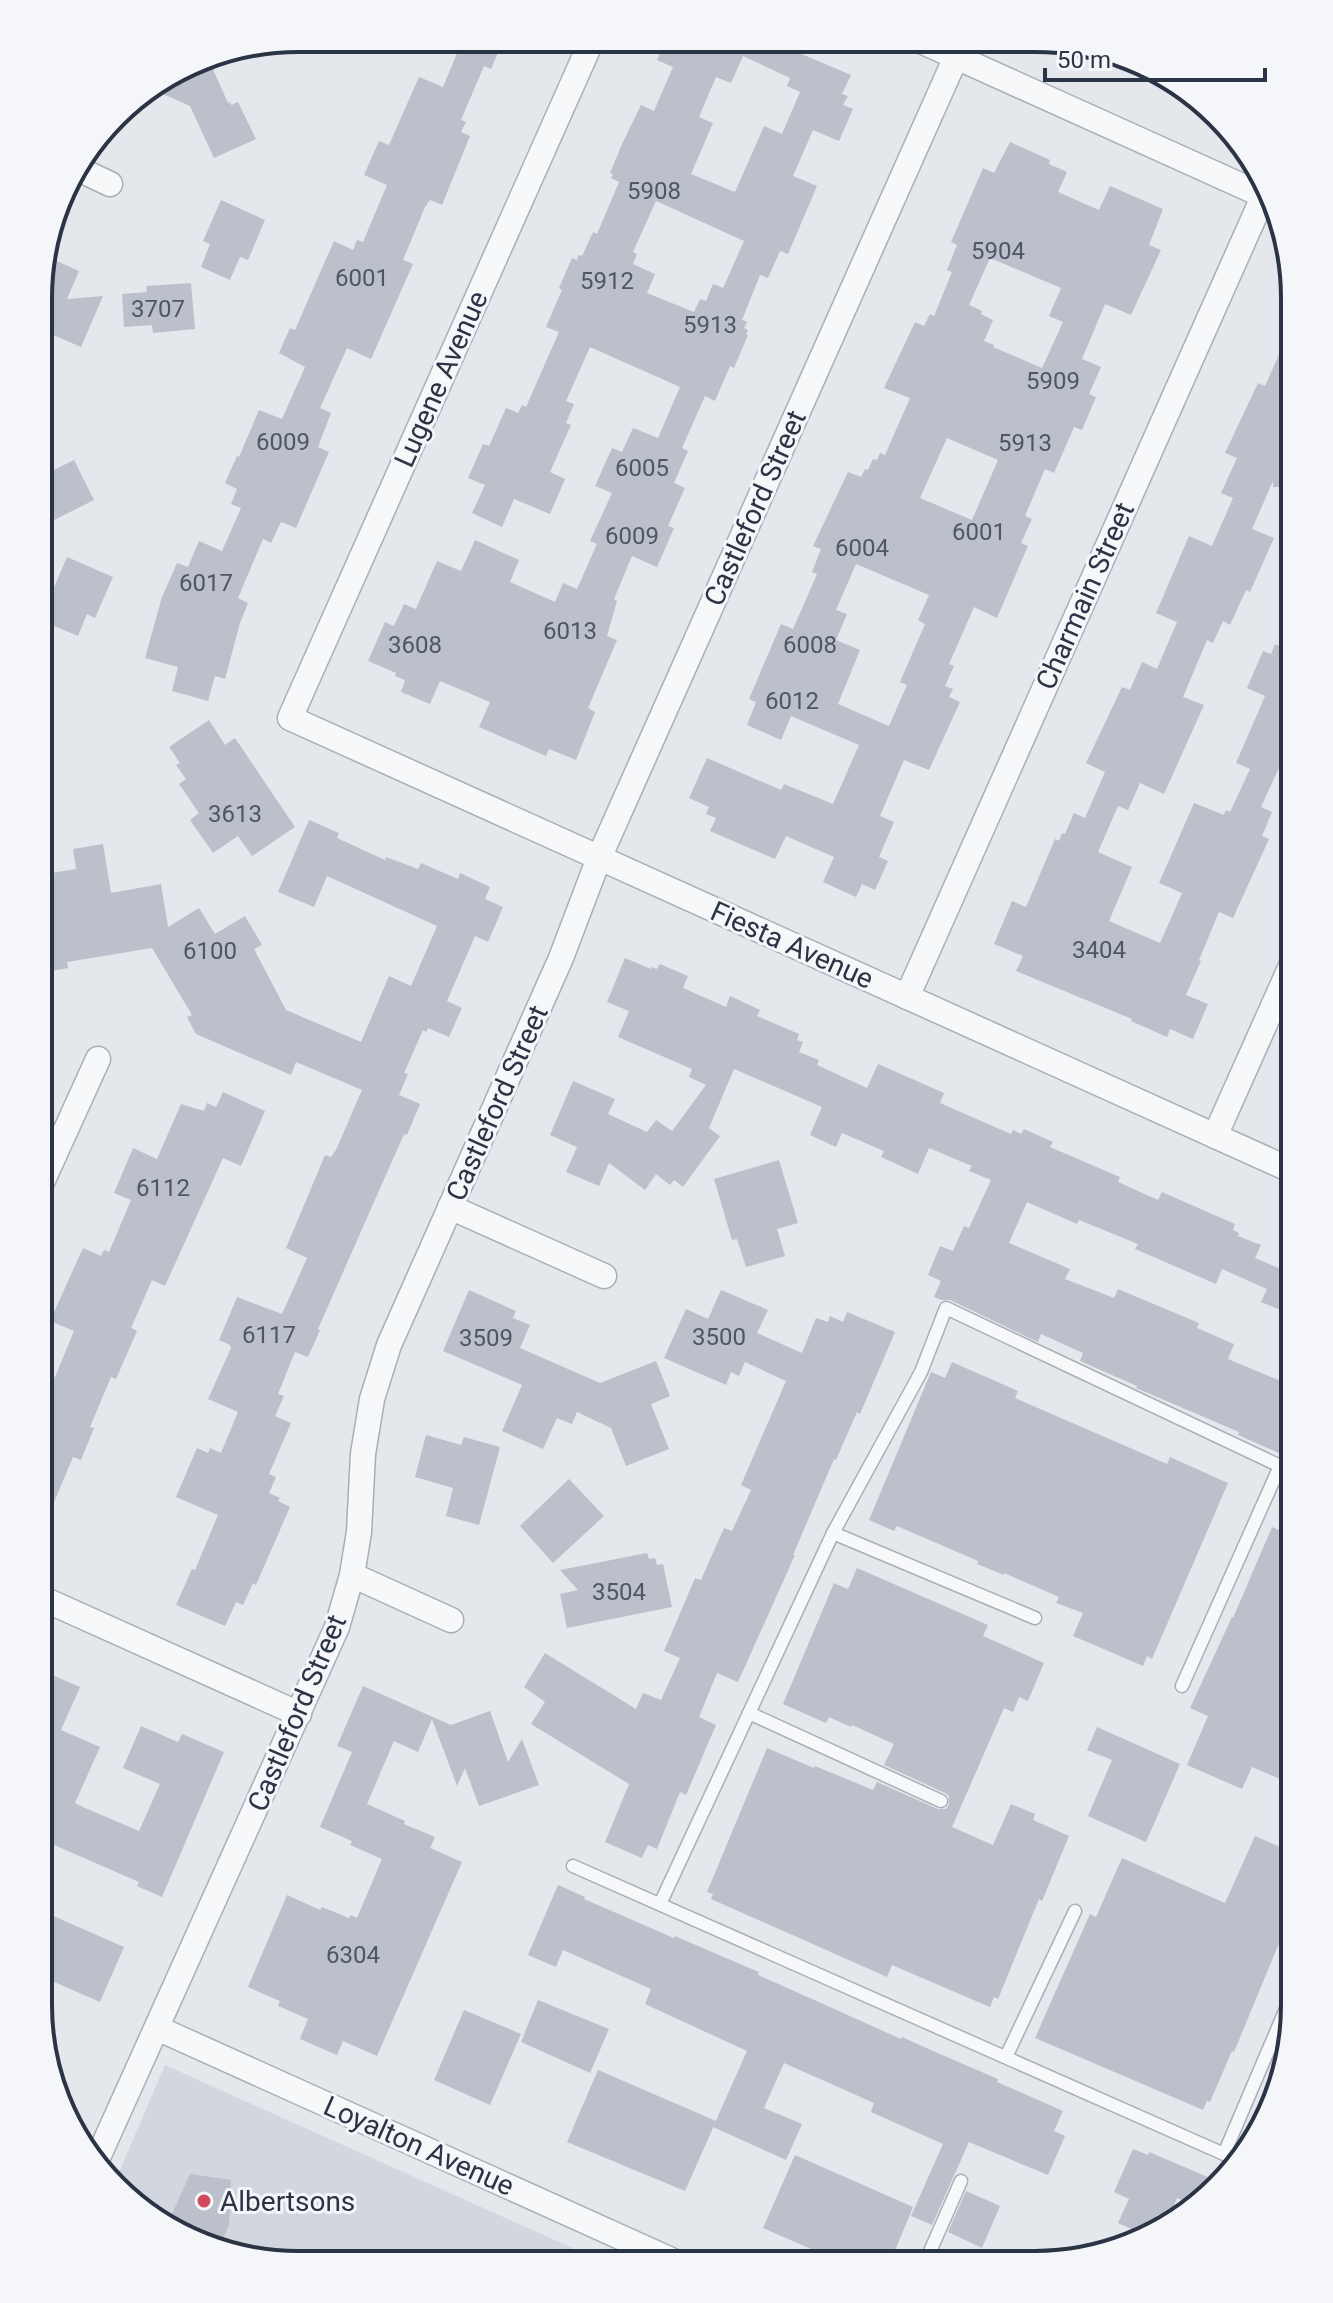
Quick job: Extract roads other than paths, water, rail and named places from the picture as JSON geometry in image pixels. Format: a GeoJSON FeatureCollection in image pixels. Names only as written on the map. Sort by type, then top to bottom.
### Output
{"type":"FeatureCollection","features":[{"type":"Feature","properties":{"kind":"street","name":"Lugene Avenue"},"geometry":{"type":"LineString","coordinates":[[290,718],[587,52]]}},
{"type":"Feature","properties":{"kind":"street"},"geometry":{"type":"LineString","coordinates":[[945,52],[1256,192]]}},
{"type":"Feature","properties":{"kind":"street","name":"Castleford Street"},"geometry":{"type":"LineString","coordinates":[[101,2152],[337,1627],[352,1575],[359,1532],[363,1454],[372,1399],[389,1345],[561,958],[599,858],[956,57]]}},
{"type":"Feature","properties":{"kind":"street"},"geometry":{"type":"LineString","coordinates":[[86,173],[110,184]]}},
{"type":"Feature","properties":{"kind":"street","name":"Charmain Street"},"geometry":{"type":"LineString","coordinates":[[907,997],[1263,206]]}},
{"type":"Feature","properties":{"kind":"street","name":"Fiesta Avenue"},"geometry":{"type":"LineString","coordinates":[[290,718],[1280,1165]]}},
{"type":"Feature","properties":{"kind":"street"},"geometry":{"type":"LineString","coordinates":[[1215,1136],[1281,989]]}},
{"type":"Feature","properties":{"kind":"street"},"geometry":{"type":"LineString","coordinates":[[52,1160],[98,1059]]}},
{"type":"Feature","properties":{"kind":"street"},"geometry":{"type":"LineString","coordinates":[[450,1207],[604,1276]]}},
{"type":"Feature","properties":{"kind":"street"},"geometry":{"type":"LineString","coordinates":[[352,1575],[451,1620]]}},
{"type":"Feature","properties":{"kind":"street"},"geometry":{"type":"LineString","coordinates":[[52,1603],[299,1714]]}},
{"type":"Feature","properties":{"kind":"street","name":"Loyalton Avenue"},"geometry":{"type":"LineString","coordinates":[[157,2028],[651,2251]]}},
{"type":"Feature","properties":{"kind":"lane"},"geometry":{"type":"LineString","coordinates":[[660,1904],[833,1533],[921,1372],[946,1308],[1280,1466],[1182,1686]]}},
{"type":"Feature","properties":{"kind":"lane"},"geometry":{"type":"LineString","coordinates":[[833,1533],[1035,1618]]}},
{"type":"Feature","properties":{"kind":"lane"},"geometry":{"type":"LineString","coordinates":[[749,1713],[941,1801]]}},
{"type":"Feature","properties":{"kind":"lane"},"geometry":{"type":"LineString","coordinates":[[573,1866],[1224,2154],[1280,2023]]}},
{"type":"Feature","properties":{"kind":"lane"},"geometry":{"type":"LineString","coordinates":[[1006,2057],[1075,1911]]}},
{"type":"Feature","properties":{"kind":"lane"},"geometry":{"type":"LineString","coordinates":[[930,2251],[961,2181]]}},
{"type":"Feature","properties":{"kind":"place","name":"Albertsons"},"geometry":{"type":"Point","coordinates":[204,2201]}}]}
